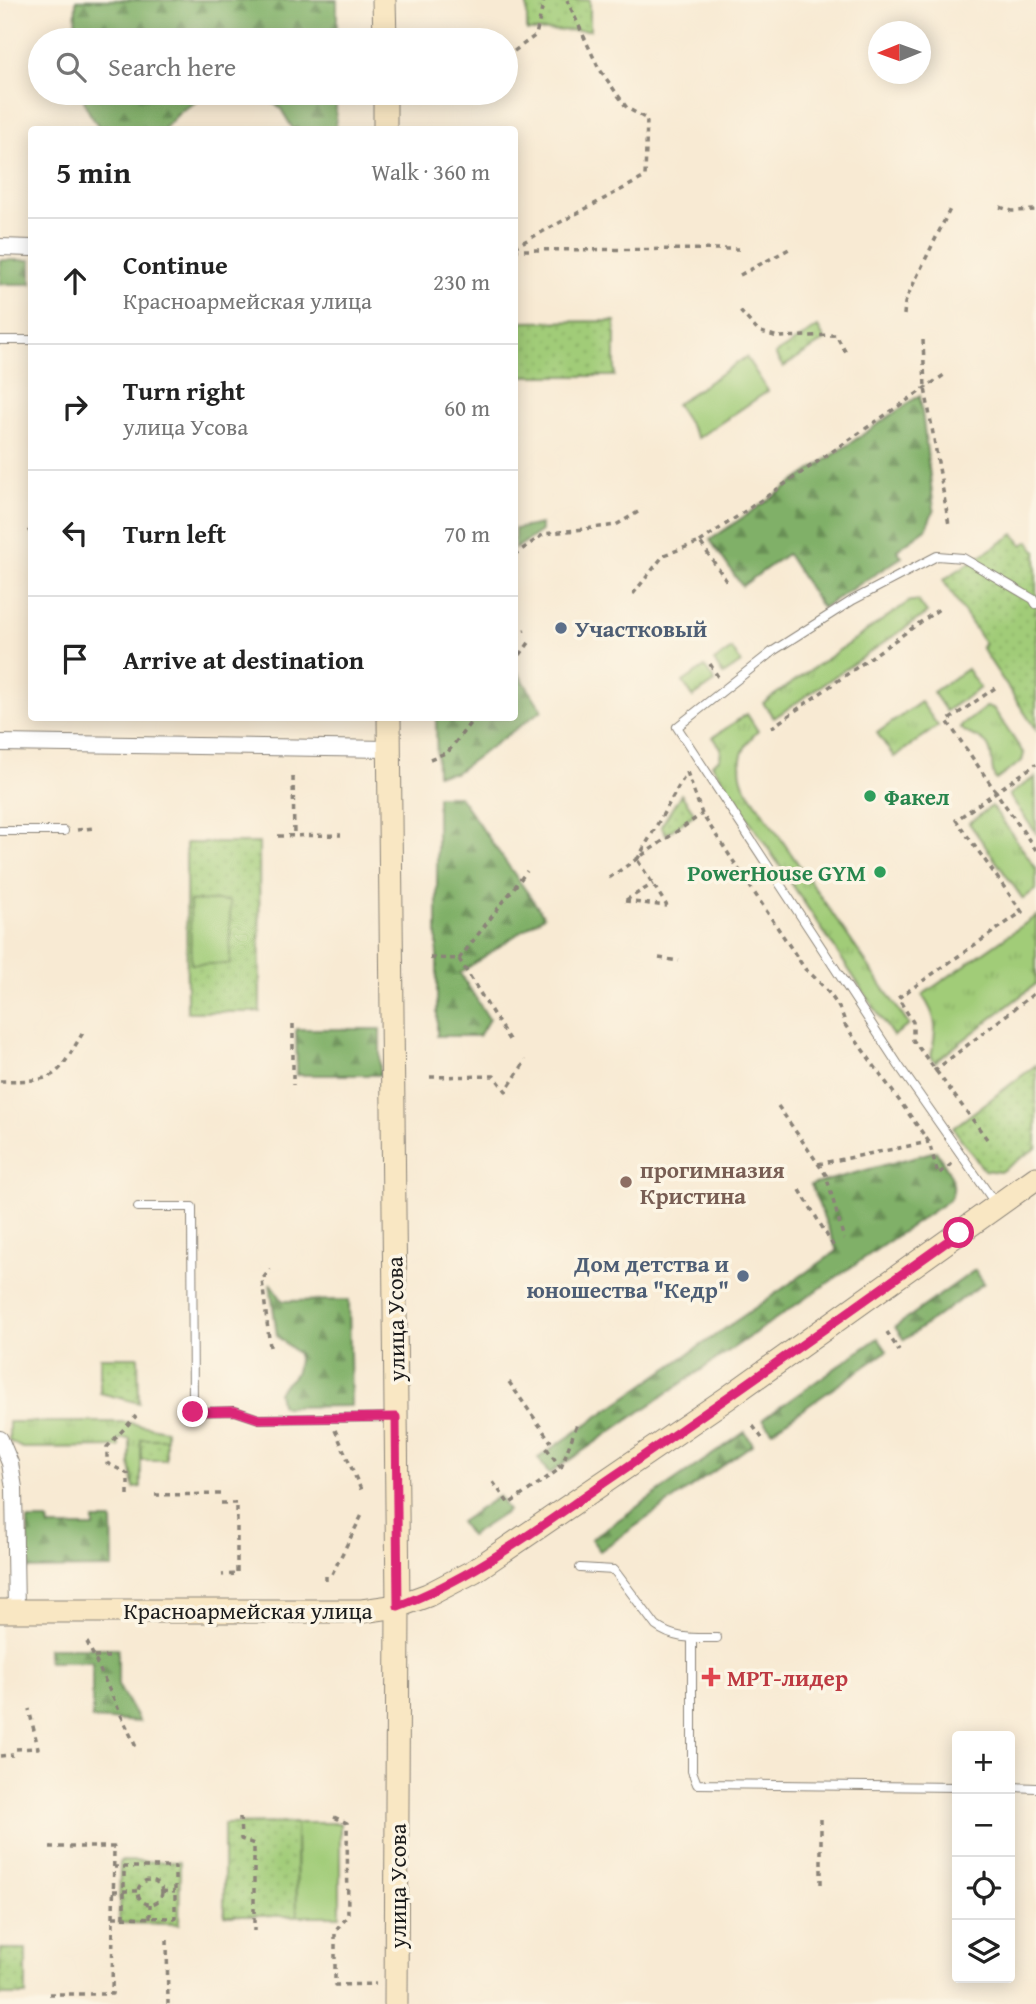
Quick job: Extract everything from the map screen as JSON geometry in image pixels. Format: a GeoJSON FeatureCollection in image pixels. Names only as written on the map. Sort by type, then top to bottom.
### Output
{"type":"FeatureCollection","features":[{"type":"Feature","properties":{"kind":"main road"},"geometry":{"type":"LineString","coordinates":[[384,0],[385,28]]}},
{"type":"Feature","properties":{"kind":"main road"},"geometry":{"type":"LineString","coordinates":[[385,105],[385,126]]}},
{"type":"Feature","properties":{"kind":"main road","name":"улица Усова"},"geometry":{"type":"LineString","coordinates":[[389,721],[398,1606],[396,2004]]}},
{"type":"Feature","properties":{"kind":"main road","name":"Красноармейская улица"},"geometry":{"type":"LineString","coordinates":[[8,1611],[362,1611],[398,1606],[456,1581],[500,1554],[726,1399],[1036,1178]]}},
{"type":"Feature","properties":{"kind":"street"},"geometry":{"type":"LineString","coordinates":[[0,247],[28,248]]}},
{"type":"Feature","properties":{"kind":"street"},"geometry":{"type":"LineString","coordinates":[[0,743],[389,749]]}},
{"type":"Feature","properties":{"kind":"street"},"geometry":{"type":"LineString","coordinates":[[0,1439],[10,1463],[14,1488],[8,1611]]}},
{"type":"Feature","properties":{"kind":"lane"},"geometry":{"type":"LineString","coordinates":[[0,340],[28,340]]}},
{"type":"Feature","properties":{"kind":"lane"},"geometry":{"type":"LineString","coordinates":[[996,1206],[899,1066],[677,727],[773,651],[853,600],[937,556],[963,558],[1033,599],[1036,604]]}},
{"type":"Feature","properties":{"kind":"lane"},"geometry":{"type":"LineString","coordinates":[[0,831],[64,831]]}},
{"type":"Feature","properties":{"kind":"lane"},"geometry":{"type":"LineString","coordinates":[[138,1207],[192,1207],[193,1412],[235,1411],[259,1419],[396,1417]]}},
{"type":"Feature","properties":{"kind":"lane"},"geometry":{"type":"LineString","coordinates":[[580,1568],[614,1570],[656,1626],[665,1633],[678,1638],[716,1638]]}},
{"type":"Feature","properties":{"kind":"lane"},"geometry":{"type":"LineString","coordinates":[[692,1639],[692,1771],[697,1784],[952,1787]]}},
{"type":"Feature","properties":{"kind":"lane"},"geometry":{"type":"LineString","coordinates":[[1015,1787],[1036,1788]]}},
{"type":"Feature","properties":{"kind":"path"},"geometry":{"type":"LineString","coordinates":[[518,48],[536,35],[544,0]]}},
{"type":"Feature","properties":{"kind":"path"},"geometry":{"type":"LineString","coordinates":[[518,246],[645,177],[647,119],[626,108],[598,67],[567,0]]}},
{"type":"Feature","properties":{"kind":"path"},"geometry":{"type":"LineString","coordinates":[[1000,206],[1012,211],[1036,211]]}},
{"type":"Feature","properties":{"kind":"path"},"geometry":{"type":"LineString","coordinates":[[904,315],[909,293],[951,207]]}},
{"type":"Feature","properties":{"kind":"path"},"geometry":{"type":"LineString","coordinates":[[740,275],[793,247]]}},
{"type":"Feature","properties":{"kind":"path"},"geometry":{"type":"LineString","coordinates":[[518,248],[740,249]]}},
{"type":"Feature","properties":{"kind":"path"},"geometry":{"type":"LineString","coordinates":[[740,311],[758,331],[778,337],[836,335],[846,353]]}},
{"type":"Feature","properties":{"kind":"path"},"geometry":{"type":"LineString","coordinates":[[923,340],[925,388],[949,525]]}},
{"type":"Feature","properties":{"kind":"path"},"geometry":{"type":"LineString","coordinates":[[633,594],[664,555],[700,542],[947,373]]}},
{"type":"Feature","properties":{"kind":"path"},"geometry":{"type":"LineString","coordinates":[[518,552],[544,534],[616,525],[638,512]]}},
{"type":"Feature","properties":{"kind":"path"},"geometry":{"type":"LineString","coordinates":[[700,542],[728,583]]}},
{"type":"Feature","properties":{"kind":"path"},"geometry":{"type":"LineString","coordinates":[[771,728],[942,607]]}},
{"type":"Feature","properties":{"kind":"path"},"geometry":{"type":"LineString","coordinates":[[518,633],[525,630]]}},
{"type":"Feature","properties":{"kind":"path"},"geometry":{"type":"LineString","coordinates":[[518,658],[531,640]]}},
{"type":"Feature","properties":{"kind":"path"},"geometry":{"type":"LineString","coordinates":[[995,688],[947,721],[1036,850]]}},
{"type":"Feature","properties":{"kind":"path"},"geometry":{"type":"LineString","coordinates":[[429,759],[448,752],[472,721]]}},
{"type":"Feature","properties":{"kind":"path"},"geometry":{"type":"LineString","coordinates":[[987,1139],[913,1040],[913,1022],[898,998],[1022,912],[956,820],[1036,764]]}},
{"type":"Feature","properties":{"kind":"path"},"geometry":{"type":"LineString","coordinates":[[638,860],[687,772],[702,814],[805,970],[824,988],[844,1017],[845,1025],[929,1142],[938,1174],[952,1164]]}},
{"type":"Feature","properties":{"kind":"path"},"geometry":{"type":"LineString","coordinates":[[293,777],[294,836]]}},
{"type":"Feature","properties":{"kind":"path"},"geometry":{"type":"LineString","coordinates":[[609,878],[702,814]]}},
{"type":"Feature","properties":{"kind":"path"},"geometry":{"type":"LineString","coordinates":[[278,836],[341,835]]}},
{"type":"Feature","properties":{"kind":"path"},"geometry":{"type":"LineString","coordinates":[[638,860],[653,883],[667,906],[625,901],[653,883]]}},
{"type":"Feature","properties":{"kind":"path"},"geometry":{"type":"LineString","coordinates":[[459,959],[527,871]]}},
{"type":"Feature","properties":{"kind":"path"},"geometry":{"type":"LineString","coordinates":[[430,958],[459,959]]}},
{"type":"Feature","properties":{"kind":"path"},"geometry":{"type":"LineString","coordinates":[[659,958],[679,961]]}},
{"type":"Feature","properties":{"kind":"path"},"geometry":{"type":"LineString","coordinates":[[459,959],[511,1043]]}},
{"type":"Feature","properties":{"kind":"path"},"geometry":{"type":"LineString","coordinates":[[934,1071],[1036,992]]}},
{"type":"Feature","properties":{"kind":"path"},"geometry":{"type":"LineString","coordinates":[[293,1024],[293,1085]]}},
{"type":"Feature","properties":{"kind":"path"},"geometry":{"type":"LineString","coordinates":[[0,1081],[42,1080],[52,1077],[61,1069],[84,1031]]}},
{"type":"Feature","properties":{"kind":"path"},"geometry":{"type":"LineString","coordinates":[[430,1077],[494,1076],[506,1091],[526,1060]]}},
{"type":"Feature","properties":{"kind":"path"},"geometry":{"type":"LineString","coordinates":[[778,1106],[826,1175],[844,1239]]}},
{"type":"Feature","properties":{"kind":"path"},"geometry":{"type":"LineString","coordinates":[[818,1164],[929,1142]]}},
{"type":"Feature","properties":{"kind":"path"},"geometry":{"type":"LineString","coordinates":[[800,1190],[834,1247]]}},
{"type":"Feature","properties":{"kind":"path"},"geometry":{"type":"LineString","coordinates":[[270,1269],[262,1280],[270,1346]]}},
{"type":"Feature","properties":{"kind":"path"},"geometry":{"type":"LineString","coordinates":[[887,1332],[899,1351]]}},
{"type":"Feature","properties":{"kind":"path"},"geometry":{"type":"LineString","coordinates":[[509,1382],[551,1442]]}},
{"type":"Feature","properties":{"kind":"path"},"geometry":{"type":"LineString","coordinates":[[128,1495],[128,1474],[107,1463],[107,1447],[136,1416]]}},
{"type":"Feature","properties":{"kind":"path"},"geometry":{"type":"LineString","coordinates":[[330,1418],[362,1492]]}},
{"type":"Feature","properties":{"kind":"path"},"geometry":{"type":"LineString","coordinates":[[493,1482],[509,1504],[561,1468],[577,1424]]}},
{"type":"Feature","properties":{"kind":"path"},"geometry":{"type":"LineString","coordinates":[[753,1426],[765,1442]]}},
{"type":"Feature","properties":{"kind":"path"},"geometry":{"type":"LineString","coordinates":[[545,1446],[561,1468]]}},
{"type":"Feature","properties":{"kind":"path"},"geometry":{"type":"LineString","coordinates":[[155,1495],[222,1494]]}},
{"type":"Feature","properties":{"kind":"path"},"geometry":{"type":"LineString","coordinates":[[221,1503],[237,1503],[237,1574],[222,1575]]}},
{"type":"Feature","properties":{"kind":"path"},"geometry":{"type":"LineString","coordinates":[[326,1581],[362,1515]]}},
{"type":"Feature","properties":{"kind":"path"},"geometry":{"type":"LineString","coordinates":[[87,1642],[136,1747]]}},
{"type":"Feature","properties":{"kind":"path"},"geometry":{"type":"LineString","coordinates":[[94,1657],[113,1657]]}},
{"type":"Feature","properties":{"kind":"path"},"geometry":{"type":"LineString","coordinates":[[16,1749],[38,1748],[29,1709]]}},
{"type":"Feature","properties":{"kind":"path"},"geometry":{"type":"LineString","coordinates":[[0,1756],[13,1755]]}},
{"type":"Feature","properties":{"kind":"path"},"geometry":{"type":"LineString","coordinates":[[240,1816],[241,1839],[254,1844],[254,1931]]}},
{"type":"Feature","properties":{"kind":"path"},"geometry":{"type":"LineString","coordinates":[[334,1816],[347,1823],[348,1916],[335,1932],[335,1985],[378,1984]]}},
{"type":"Feature","properties":{"kind":"path"},"geometry":{"type":"LineString","coordinates":[[821,1817],[821,1884]]}},
{"type":"Feature","properties":{"kind":"path"},"geometry":{"type":"LineString","coordinates":[[49,1994],[112,1994],[114,1867],[114,1847],[50,1847]]}},
{"type":"Feature","properties":{"kind":"path"},"geometry":{"type":"LineString","coordinates":[[113,1917],[175,1918],[175,1867],[114,1867]]}},
{"type":"Feature","properties":{"kind":"path"},"geometry":{"type":"LineString","coordinates":[[124,1867],[124,1917]]}},
{"type":"Feature","properties":{"kind":"path"},"geometry":{"type":"LineString","coordinates":[[150,1867],[150,1880]]}},
{"type":"Feature","properties":{"kind":"path"},"geometry":{"type":"LineString","coordinates":[[150,1880],[159,1884],[162,1891],[160,1899],[150,1904],[142,1902],[137,1891],[141,1883],[150,1880]]}},
{"type":"Feature","properties":{"kind":"path"},"geometry":{"type":"LineString","coordinates":[[113,1891],[137,1891]]}},
{"type":"Feature","properties":{"kind":"path"},"geometry":{"type":"LineString","coordinates":[[162,1891],[175,1892]]}},
{"type":"Feature","properties":{"kind":"path"},"geometry":{"type":"LineString","coordinates":[[150,1904],[150,1917]]}},
{"type":"Feature","properties":{"kind":"path"},"geometry":{"type":"LineString","coordinates":[[167,1940],[167,2004]]}},
{"type":"Feature","properties":{"kind":"green space"},"geometry":{"type":"Polygon","coordinates":[[[76,0],[337,0],[337,28],[75,28],[76,0]]]}},
{"type":"Feature","properties":{"kind":"green space"},"geometry":{"type":"Polygon","coordinates":[[[527,0],[590,0],[590,30],[527,31],[527,0]]]}},
{"type":"Feature","properties":{"kind":"green space"},"geometry":{"type":"Polygon","coordinates":[[[86,105],[191,105],[167,126],[99,126],[86,105]]]}},
{"type":"Feature","properties":{"kind":"green space"},"geometry":{"type":"Polygon","coordinates":[[[276,105],[336,105],[336,126],[291,126],[276,105]]]}},
{"type":"Feature","properties":{"kind":"green space"},"geometry":{"type":"Polygon","coordinates":[[[0,260],[28,260],[28,284],[0,284],[0,260]]]}},
{"type":"Feature","properties":{"kind":"green space"},"geometry":{"type":"Polygon","coordinates":[[[615,321],[615,376],[519,376],[519,322],[615,321]]]}},
{"type":"Feature","properties":{"kind":"green space"},"geometry":{"type":"Polygon","coordinates":[[[818,327],[825,340],[783,367],[775,354],[818,327]]]}},
{"type":"Feature","properties":{"kind":"green space"},"geometry":{"type":"Polygon","coordinates":[[[746,357],[768,391],[698,438],[676,404],[746,357]]]}},
{"type":"Feature","properties":{"kind":"green space"},"geometry":{"type":"Polygon","coordinates":[[[920,395],[934,509],[926,529],[897,550],[902,557],[822,608],[787,554],[742,586],[710,540],[920,395]]]}},
{"type":"Feature","properties":{"kind":"green space"},"geometry":{"type":"Polygon","coordinates":[[[541,524],[541,531],[518,547],[518,528],[541,524]]]}},
{"type":"Feature","properties":{"kind":"green space"},"geometry":{"type":"Polygon","coordinates":[[[1014,534],[1022,545],[1029,541],[1036,551],[1036,730],[981,647],[985,644],[943,580],[1014,534]]]}},
{"type":"Feature","properties":{"kind":"green space"},"geometry":{"type":"Polygon","coordinates":[[[910,601],[918,601],[927,613],[774,718],[763,703],[910,601]]]}},
{"type":"Feature","properties":{"kind":"green space"},"geometry":{"type":"Polygon","coordinates":[[[732,649],[741,663],[723,675],[714,661],[732,649]]]}},
{"type":"Feature","properties":{"kind":"green space"},"geometry":{"type":"Polygon","coordinates":[[[705,667],[715,682],[693,697],[683,682],[705,667]]]}},
{"type":"Feature","properties":{"kind":"green space"},"geometry":{"type":"Polygon","coordinates":[[[967,669],[980,688],[946,711],[933,692],[967,669]]]}},
{"type":"Feature","properties":{"kind":"green space"},"geometry":{"type":"Polygon","coordinates":[[[518,673],[542,710],[455,773],[437,774],[436,721],[518,721],[518,673]]]}},
{"type":"Feature","properties":{"kind":"green space"},"geometry":{"type":"Polygon","coordinates":[[[921,702],[938,726],[894,757],[877,733],[921,702]]]}},
{"type":"Feature","properties":{"kind":"green space"},"geometry":{"type":"Polygon","coordinates":[[[986,707],[993,708],[1024,754],[1022,761],[996,780],[988,746],[960,727],[986,707]]]}},
{"type":"Feature","properties":{"kind":"green space"},"geometry":{"type":"Polygon","coordinates":[[[747,714],[758,731],[744,749],[740,762],[744,785],[909,1025],[893,1036],[712,764],[720,758],[721,748],[713,737],[747,714]]]}},
{"type":"Feature","properties":{"kind":"green space"},"geometry":{"type":"Polygon","coordinates":[[[1035,777],[1036,833],[1009,795],[1035,777]]]}},
{"type":"Feature","properties":{"kind":"green space"},"geometry":{"type":"Polygon","coordinates":[[[681,794],[695,814],[666,834],[661,826],[681,794]]]}},
{"type":"Feature","properties":{"kind":"green space"},"geometry":{"type":"Polygon","coordinates":[[[437,796],[459,796],[544,916],[460,973],[489,1019],[479,1036],[437,1036],[437,796]]]}},
{"type":"Feature","properties":{"kind":"green space"},"geometry":{"type":"Polygon","coordinates":[[[992,806],[1036,868],[1036,889],[1023,899],[969,823],[992,806]]]}},
{"type":"Feature","properties":{"kind":"green space"},"geometry":{"type":"Polygon","coordinates":[[[186,843],[259,843],[260,1012],[187,1012],[186,843]]]}},
{"type":"Feature","properties":{"kind":"green space"},"geometry":{"type":"Polygon","coordinates":[[[190,901],[230,901],[230,964],[191,964],[190,901]]]}},
{"type":"Feature","properties":{"kind":"green space"},"geometry":{"type":"Polygon","coordinates":[[[1036,916],[1036,984],[935,1062],[931,1056],[935,1031],[933,1017],[922,995],[1036,916]]]}},
{"type":"Feature","properties":{"kind":"green space"},"geometry":{"type":"Polygon","coordinates":[[[296,1029],[380,1029],[380,1075],[297,1075],[296,1029]]]}},
{"type":"Feature","properties":{"kind":"green space"},"geometry":{"type":"Polygon","coordinates":[[[1036,1065],[1036,1148],[1000,1172],[984,1170],[953,1128],[1036,1065]]]}},
{"type":"Feature","properties":{"kind":"green space"},"geometry":{"type":"Polygon","coordinates":[[[936,1151],[953,1181],[949,1200],[549,1474],[538,1458],[837,1251],[811,1185],[936,1151]]]}},
{"type":"Feature","properties":{"kind":"green space"},"geometry":{"type":"Polygon","coordinates":[[[975,1270],[984,1283],[904,1340],[895,1327],[975,1270]]]}},
{"type":"Feature","properties":{"kind":"green space"},"geometry":{"type":"Polygon","coordinates":[[[270,1283],[283,1301],[349,1300],[351,1406],[284,1407],[280,1404],[278,1392],[295,1373],[298,1354],[277,1336],[270,1283]]]}},
{"type":"Feature","properties":{"kind":"green space"},"geometry":{"type":"Polygon","coordinates":[[[878,1338],[887,1351],[772,1431],[763,1419],[878,1338]]]}},
{"type":"Feature","properties":{"kind":"green space"},"geometry":{"type":"Polygon","coordinates":[[[100,1357],[138,1357],[139,1403],[100,1393],[100,1357]]]}},
{"type":"Feature","properties":{"kind":"green space"},"geometry":{"type":"Polygon","coordinates":[[[9,1422],[125,1422],[166,1430],[166,1439],[141,1439],[141,1487],[134,1488],[130,1439],[119,1439],[119,1447],[22,1448],[9,1441],[9,1422]]]}},
{"type":"Feature","properties":{"kind":"green space"},"geometry":{"type":"Polygon","coordinates":[[[745,1432],[753,1444],[600,1551],[591,1539],[745,1432]]]}},
{"type":"Feature","properties":{"kind":"green space"},"geometry":{"type":"Polygon","coordinates":[[[141,1439],[166,1439],[166,1460],[141,1460],[141,1439]]]}},
{"type":"Feature","properties":{"kind":"green space"},"geometry":{"type":"Polygon","coordinates":[[[499,1496],[508,1511],[470,1536],[460,1522],[499,1496]]]}},
{"type":"Feature","properties":{"kind":"green space"},"geometry":{"type":"Polygon","coordinates":[[[28,1520],[48,1520],[49,1527],[94,1527],[94,1520],[112,1520],[113,1568],[28,1569],[28,1520]]]}},
{"type":"Feature","properties":{"kind":"green space"},"geometry":{"type":"Polygon","coordinates":[[[48,1648],[118,1648],[118,1685],[139,1722],[92,1719],[92,1662],[48,1662],[48,1648]]]}},
{"type":"Feature","properties":{"kind":"green space"},"geometry":{"type":"Polygon","coordinates":[[[296,1823],[297,1916],[224,1916],[224,1824],[296,1823]]]}},
{"type":"Feature","properties":{"kind":"green space"},"geometry":{"type":"Polygon","coordinates":[[[296,1823],[340,1823],[340,1916],[297,1916],[296,1823]]]}},
{"type":"Feature","properties":{"kind":"green space"},"geometry":{"type":"Polygon","coordinates":[[[120,1861],[180,1862],[179,1924],[119,1923],[120,1861]]]}},
{"type":"Feature","properties":{"kind":"green space"},"geometry":{"type":"Polygon","coordinates":[[[0,1949],[26,1949],[26,1995],[0,1995],[0,1949]]]}},
{"type":"Feature","properties":{"kind":"place","name":"Участковый"},"geometry":{"type":"Point","coordinates":[561,628]}},
{"type":"Feature","properties":{"kind":"place","name":"Факел"},"geometry":{"type":"Point","coordinates":[870,796]}},
{"type":"Feature","properties":{"kind":"place","name":"PowerHouse GYM"},"geometry":{"type":"Point","coordinates":[880,872]}},
{"type":"Feature","properties":{"kind":"place","name":"прогимназия Кристина"},"geometry":{"type":"Point","coordinates":[626,1182]}},
{"type":"Feature","properties":{"kind":"place","name":"Дом детства и юношества \"Кедр\""},"geometry":{"type":"Point","coordinates":[743,1276]}},
{"type":"Feature","properties":{"kind":"place","name":"МРТ-лидер"},"geometry":{"type":"Point","coordinates":[711,1677]}},
{"type":"Feature","properties":{"kind":"route"},"geometry":{"type":"LineString","coordinates":[[193,1412],[235,1411],[259,1419],[396,1417],[398,1606],[456,1581],[500,1554],[726,1399],[959,1233]]}}]}
